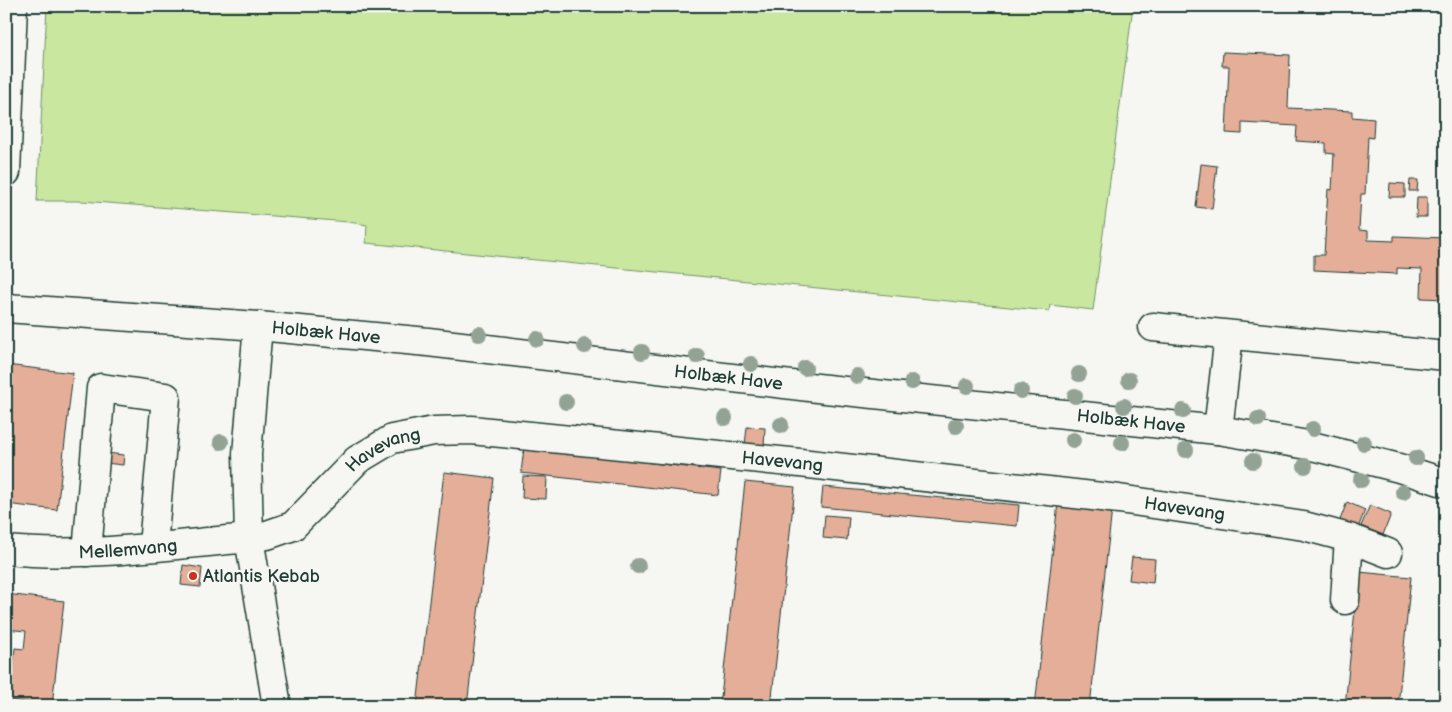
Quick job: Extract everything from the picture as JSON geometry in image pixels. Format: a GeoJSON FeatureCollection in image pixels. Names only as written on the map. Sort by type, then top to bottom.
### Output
{"type":"FeatureCollection","features":[{"type":"Feature","properties":{"kind":"street"},"geometry":{"type":"LineString","coordinates":[[6,172],[13,6]]}},
{"type":"Feature","properties":{"kind":"street","name":"Holbæk Have"},"geometry":{"type":"LineString","coordinates":[[6,308],[258,326],[428,342],[809,387],[1218,430],[1308,445],[1399,468],[1446,483]]}},
{"type":"Feature","properties":{"kind":"street"},"geometry":{"type":"LineString","coordinates":[[258,326],[247,454],[249,538],[277,706]]}},
{"type":"Feature","properties":{"kind":"street"},"geometry":{"type":"LineString","coordinates":[[1153,327],[1446,356]]}},
{"type":"Feature","properties":{"kind":"street"},"geometry":{"type":"LineString","coordinates":[[1218,430],[1229,335]]}},
{"type":"Feature","properties":{"kind":"street"},"geometry":{"type":"LineString","coordinates":[[87,552],[102,388],[166,397],[153,546]]}},
{"type":"Feature","properties":{"kind":"street","name":"Havevang"},"geometry":{"type":"LineString","coordinates":[[249,538],[267,535],[293,526],[357,460],[392,439],[434,431],[470,430],[800,463],[1119,499],[1304,526],[1349,538],[1388,553]]}},
{"type":"Feature","properties":{"kind":"street","name":"Mellemvang"},"geometry":{"type":"LineString","coordinates":[[6,550],[87,552],[249,538]]}},
{"type":"Feature","properties":{"kind":"street"},"geometry":{"type":"LineString","coordinates":[[1345,600],[1349,538]]}},
{"type":"Feature","properties":{"kind":"green space"},"geometry":{"type":"Polygon","coordinates":[[[47,6],[1133,6],[1093,310],[1050,305],[1049,311],[366,243],[367,225],[349,222],[82,201],[37,201],[47,6]]]}},
{"type":"Feature","properties":{"kind":"building"},"geometry":{"type":"Polygon","coordinates":[[[1223,52],[1290,55],[1288,108],[1352,111],[1352,117],[1374,119],[1373,138],[1368,137],[1365,194],[1361,194],[1359,230],[1368,231],[1368,240],[1394,241],[1394,236],[1446,238],[1446,299],[1421,298],[1422,269],[1397,268],[1397,274],[1314,270],[1314,255],[1324,255],[1328,189],[1332,190],[1334,154],[1326,153],[1326,143],[1296,141],[1297,126],[1242,123],[1242,134],[1226,133],[1229,66],[1222,66],[1223,52]]]}},
{"type":"Feature","properties":{"kind":"building"},"geometry":{"type":"Polygon","coordinates":[[[1201,164],[1217,166],[1212,209],[1196,207],[1201,164]]]}},
{"type":"Feature","properties":{"kind":"building"},"geometry":{"type":"Polygon","coordinates":[[[1410,180],[1418,180],[1417,191],[1409,191],[1410,180]]]}},
{"type":"Feature","properties":{"kind":"building"},"geometry":{"type":"Polygon","coordinates":[[[1390,183],[1405,184],[1405,197],[1389,197],[1390,183]]]}},
{"type":"Feature","properties":{"kind":"building"},"geometry":{"type":"Polygon","coordinates":[[[1417,197],[1427,197],[1427,217],[1416,217],[1417,197]]]}},
{"type":"Feature","properties":{"kind":"building"},"geometry":{"type":"Polygon","coordinates":[[[6,365],[73,373],[57,510],[6,504],[6,365]]]}},
{"type":"Feature","properties":{"kind":"building"},"geometry":{"type":"Polygon","coordinates":[[[747,427],[765,428],[764,446],[745,445],[747,427]]]}},
{"type":"Feature","properties":{"kind":"building"},"geometry":{"type":"Polygon","coordinates":[[[524,448],[721,471],[718,495],[521,473],[524,448]]]}},
{"type":"Feature","properties":{"kind":"building"},"geometry":{"type":"Polygon","coordinates":[[[106,453],[124,455],[123,465],[105,463],[106,453]]]}},
{"type":"Feature","properties":{"kind":"building"},"geometry":{"type":"Polygon","coordinates":[[[444,472],[494,478],[467,706],[417,706],[444,472]]]}},
{"type":"Feature","properties":{"kind":"building"},"geometry":{"type":"Polygon","coordinates":[[[523,476],[547,477],[546,499],[522,498],[523,476]]]}},
{"type":"Feature","properties":{"kind":"building"},"geometry":{"type":"Polygon","coordinates":[[[745,482],[795,487],[771,706],[720,706],[745,482]]]}},
{"type":"Feature","properties":{"kind":"building"},"geometry":{"type":"Polygon","coordinates":[[[823,487],[1019,505],[1017,526],[821,507],[823,487]]]}},
{"type":"Feature","properties":{"kind":"building"},"geometry":{"type":"Polygon","coordinates":[[[1347,502],[1365,510],[1358,528],[1340,520],[1347,502]]]}},
{"type":"Feature","properties":{"kind":"building"},"geometry":{"type":"Polygon","coordinates":[[[1058,503],[1112,509],[1090,706],[1035,706],[1058,503]]]}},
{"type":"Feature","properties":{"kind":"building"},"geometry":{"type":"Polygon","coordinates":[[[1370,505],[1391,514],[1383,535],[1361,526],[1370,505]]]}},
{"type":"Feature","properties":{"kind":"building"},"geometry":{"type":"Polygon","coordinates":[[[825,515],[849,517],[847,540],[823,538],[825,515]]]}},
{"type":"Feature","properties":{"kind":"building"},"geometry":{"type":"Polygon","coordinates":[[[1132,557],[1155,559],[1153,583],[1129,580],[1132,557]]]}},
{"type":"Feature","properties":{"kind":"building"},"geometry":{"type":"Polygon","coordinates":[[[183,565],[202,568],[200,587],[181,585],[183,565]]]}},
{"type":"Feature","properties":{"kind":"building"},"geometry":{"type":"Polygon","coordinates":[[[1359,572],[1411,577],[1398,706],[1345,706],[1359,572]]]}},
{"type":"Feature","properties":{"kind":"building"},"geometry":{"type":"Polygon","coordinates":[[[6,594],[64,601],[52,705],[9,700],[15,648],[24,649],[26,631],[6,629],[6,594]]]}},
{"type":"Feature","properties":{"kind":"place","name":"Atlantis Kebab"},"geometry":{"type":"Point","coordinates":[193,576]}}]}
